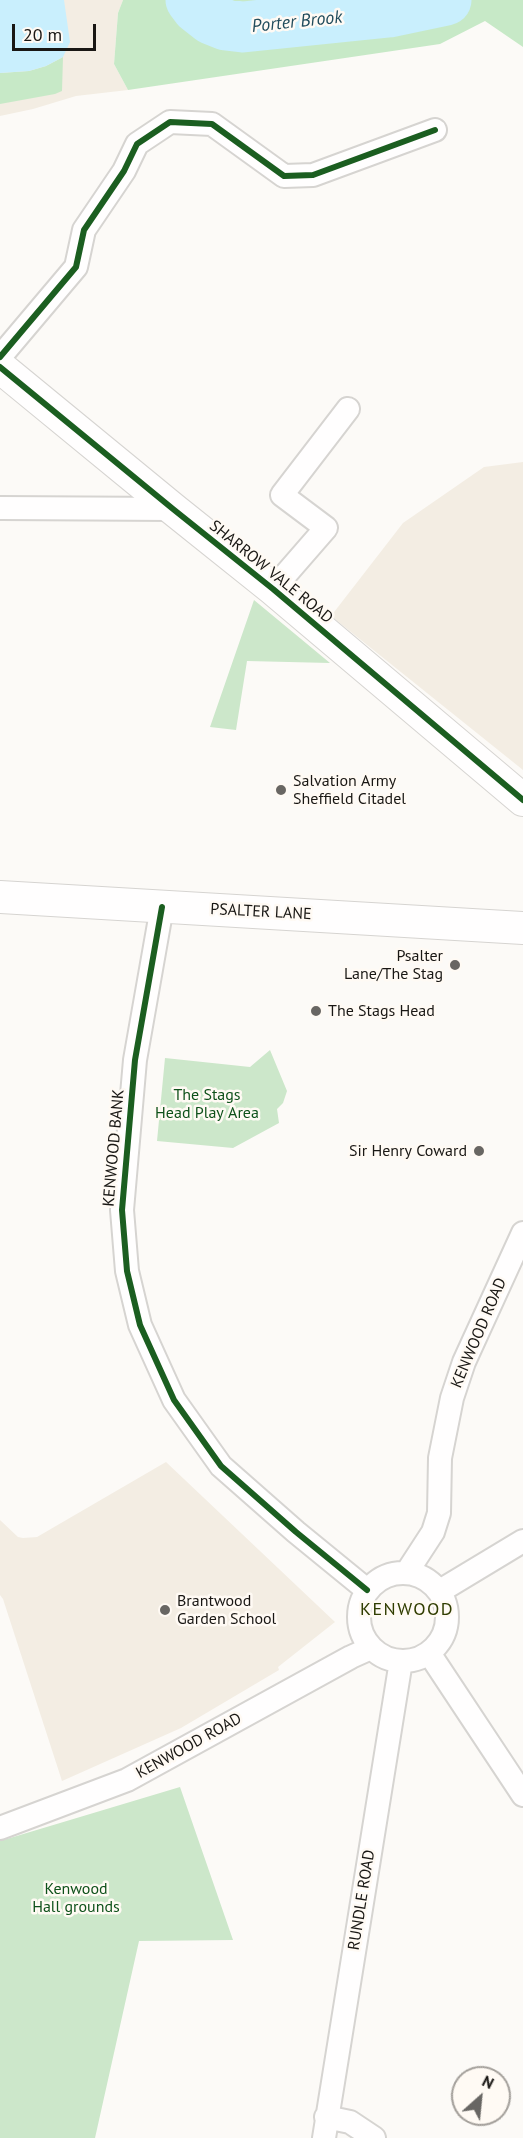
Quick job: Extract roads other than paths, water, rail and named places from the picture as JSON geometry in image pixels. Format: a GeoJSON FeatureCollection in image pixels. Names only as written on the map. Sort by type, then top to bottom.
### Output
{"type":"FeatureCollection","features":[{"type":"Feature","properties":{"kind":"street"},"geometry":{"type":"LineString","coordinates":[[0,357],[76,267],[84,230],[124,171],[137,144],[170,122],[212,124],[284,176],[313,175],[435,130]]}},
{"type":"Feature","properties":{"kind":"street","name":"SHARROW VALE ROAD"},"geometry":{"type":"LineString","coordinates":[[0,367],[273,589],[523,800]]}},
{"type":"Feature","properties":{"kind":"street"},"geometry":{"type":"LineString","coordinates":[[273,589],[326,528],[282,495],[348,409]]}},
{"type":"Feature","properties":{"kind":"street"},"geometry":{"type":"LineString","coordinates":[[0,508],[173,509]]}},
{"type":"Feature","properties":{"kind":"street","name":"PSALTER LANE"},"geometry":{"type":"LineString","coordinates":[[0,897],[523,928]]}},
{"type":"Feature","properties":{"kind":"street","name":"KENWOOD BANK"},"geometry":{"type":"LineString","coordinates":[[162,907],[135,1060],[122,1210],[127,1271],[140,1325],[174,1400],[221,1466],[367,1590]]}},
{"type":"Feature","properties":{"kind":"street","name":"KENWOOD ROAD"},"geometry":{"type":"LineString","coordinates":[[407,1572],[433,1532],[439,1513],[440,1458],[452,1398],[464,1362],[523,1233]]}},
{"type":"Feature","properties":{"kind":"street"},"geometry":{"type":"LineString","coordinates":[[440,1591],[523,1541]]}},
{"type":"Feature","properties":{"kind":"street"},"geometry":{"type":"LineString","coordinates":[[407,1572],[422,1576],[440,1591],[446,1605],[446,1630],[438,1644],[429,1653],[415,1660],[401,1661],[386,1658],[371,1648],[362,1635],[358,1620],[359,1605],[367,1590],[385,1575],[407,1572]]}},
{"type":"Feature","properties":{"kind":"street","name":"KENWOOD ROAD"},"geometry":{"type":"LineString","coordinates":[[0,1828],[127,1780],[371,1648]]}},
{"type":"Feature","properties":{"kind":"street"},"geometry":{"type":"LineString","coordinates":[[429,1653],[523,1795]]}},
{"type":"Feature","properties":{"kind":"street","name":"RUNDLE ROAD"},"geometry":{"type":"LineString","coordinates":[[325,2127],[401,1661]]}},
{"type":"Feature","properties":{"kind":"street"},"geometry":{"type":"LineString","coordinates":[[325,2127],[350,2122],[374,2138]]}},
{"type":"Feature","properties":{"kind":"water"},"geometry":{"type":"Polygon","coordinates":[[[0,0],[64,0],[70,42],[63,57],[46,66],[29,71],[0,73],[0,0]]]}},
{"type":"Feature","properties":{"kind":"waterway","name":"Porter Brook"},"geometry":{"type":"LineString","coordinates":[[191,0],[211,19],[226,25],[243,27],[389,12],[446,0]]}},
{"type":"Feature","properties":{"kind":"place","name":"Salvation Army Sheffield Citadel"},"geometry":{"type":"Point","coordinates":[281,790]}},
{"type":"Feature","properties":{"kind":"place","name":"Psalter Lane/The Stag"},"geometry":{"type":"Point","coordinates":[455,965]}},
{"type":"Feature","properties":{"kind":"place","name":"The Stags Head"},"geometry":{"type":"Point","coordinates":[316,1011]}},
{"type":"Feature","properties":{"kind":"place","name":"Sir Henry Coward"},"geometry":{"type":"Point","coordinates":[479,1151]}},
{"type":"Feature","properties":{"kind":"place","name":"Brantwood Garden School"},"geometry":{"type":"Point","coordinates":[165,1610]}},
{"type":"Feature","properties":{"kind":"district","name":"KENWOOD"},"geometry":{"type":"Point","coordinates":[407,1610]}},
{"type":"Feature","properties":{"kind":"park label","name":"The Stags Head Play Area"},"geometry":{"type":"Point","coordinates":[207,1104]}},
{"type":"Feature","properties":{"kind":"park label","name":"Kenwood Hall grounds"},"geometry":{"type":"Point","coordinates":[76,1898]}}]}
